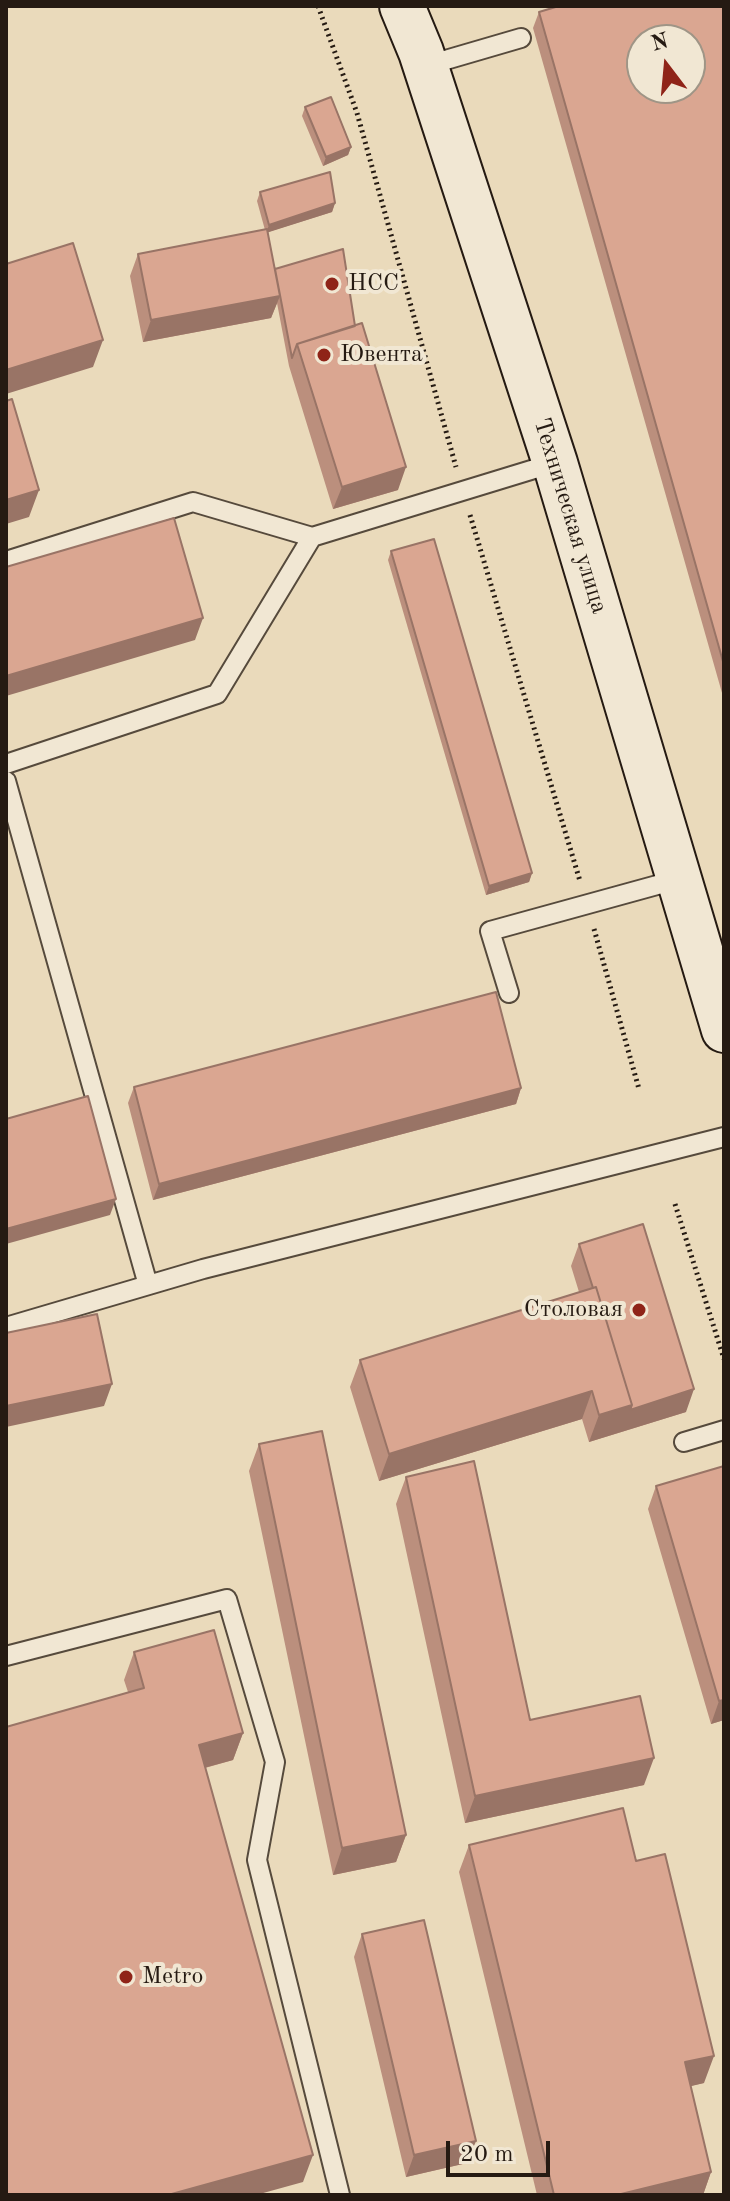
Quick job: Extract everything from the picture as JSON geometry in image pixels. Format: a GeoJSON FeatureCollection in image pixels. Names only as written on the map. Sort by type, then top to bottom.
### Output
{"type":"FeatureCollection","features":[{"type":"Feature","properties":{"kind":"main road","name":"Техническая улица"},"geometry":{"type":"LineString","coordinates":[[402,6],[425,66],[555,463],[724,1030]]}},
{"type":"Feature","properties":{"kind":"lane"},"geometry":{"type":"LineString","coordinates":[[425,66],[521,38]]}},
{"type":"Feature","properties":{"kind":"lane"},"geometry":{"type":"LineString","coordinates":[[6,561],[193,502],[312,537],[555,463]]}},
{"type":"Feature","properties":{"kind":"lane"},"geometry":{"type":"LineString","coordinates":[[6,764],[217,694],[312,537]]}},
{"type":"Feature","properties":{"kind":"lane"},"geometry":{"type":"LineString","coordinates":[[6,781],[148,1285]]}},
{"type":"Feature","properties":{"kind":"lane"},"geometry":{"type":"LineString","coordinates":[[509,993],[490,931],[681,878]]}},
{"type":"Feature","properties":{"kind":"lane"},"geometry":{"type":"LineString","coordinates":[[6,1327],[148,1285],[724,1137]]}},
{"type":"Feature","properties":{"kind":"lane"},"geometry":{"type":"LineString","coordinates":[[684,1442],[724,1430]]}},
{"type":"Feature","properties":{"kind":"lane"},"geometry":{"type":"LineString","coordinates":[[6,1656],[227,1599],[275,1762],[257,1860],[340,2195]]}},
{"type":"Feature","properties":{"kind":"path"},"geometry":{"type":"LineString","coordinates":[[318,6],[357,113],[463,490],[639,1089]]}},
{"type":"Feature","properties":{"kind":"path"},"geometry":{"type":"LineString","coordinates":[[675,1204],[724,1359]]}},
{"type":"Feature","properties":{"kind":"building"},"geometry":{"type":"Polygon","coordinates":[[[559,6],[724,6],[724,665],[539,12],[559,6]]]}},
{"type":"Feature","properties":{"kind":"building"},"geometry":{"type":"Polygon","coordinates":[[[331,97],[351,147],[326,157],[305,107],[331,97]]]}},
{"type":"Feature","properties":{"kind":"building"},"geometry":{"type":"Polygon","coordinates":[[[330,172],[335,203],[269,225],[260,192],[330,172]]]}},
{"type":"Feature","properties":{"kind":"building"},"geometry":{"type":"Polygon","coordinates":[[[267,229],[280,296],[151,320],[138,254],[267,229]]]}},
{"type":"Feature","properties":{"kind":"building"},"geometry":{"type":"Polygon","coordinates":[[[73,243],[103,340],[6,370],[6,264],[73,243]]]}},
{"type":"Feature","properties":{"kind":"building"},"geometry":{"type":"Polygon","coordinates":[[[343,249],[355,326],[297,344],[292,358],[275,269],[343,249]]]}},
{"type":"Feature","properties":{"kind":"building"},"geometry":{"type":"Polygon","coordinates":[[[362,323],[406,467],[342,487],[297,344],[362,323]]]}},
{"type":"Feature","properties":{"kind":"building"},"geometry":{"type":"Polygon","coordinates":[[[12,399],[39,490],[6,500],[6,401],[12,399]]]}},
{"type":"Feature","properties":{"kind":"building"},"geometry":{"type":"Polygon","coordinates":[[[174,518],[203,618],[6,676],[6,567],[174,518]]]}},
{"type":"Feature","properties":{"kind":"building"},"geometry":{"type":"Polygon","coordinates":[[[434,539],[532,873],[489,886],[391,551],[434,539]]]}},
{"type":"Feature","properties":{"kind":"building"},"geometry":{"type":"Polygon","coordinates":[[[496,992],[521,1088],[159,1184],[134,1087],[496,992]]]}},
{"type":"Feature","properties":{"kind":"building"},"geometry":{"type":"Polygon","coordinates":[[[88,1096],[116,1199],[6,1229],[6,1119],[88,1096]]]}},
{"type":"Feature","properties":{"kind":"building"},"geometry":{"type":"Polygon","coordinates":[[[643,1224],[694,1389],[630,1410],[632,1405],[596,1287],[593,1288],[579,1244],[643,1224]]]}},
{"type":"Feature","properties":{"kind":"building"},"geometry":{"type":"Polygon","coordinates":[[[596,1287],[632,1405],[599,1415],[592,1391],[389,1454],[360,1360],[596,1287]]]}},
{"type":"Feature","properties":{"kind":"building"},"geometry":{"type":"Polygon","coordinates":[[[97,1314],[112,1384],[6,1406],[6,1333],[97,1314]]]}},
{"type":"Feature","properties":{"kind":"building"},"geometry":{"type":"Polygon","coordinates":[[[322,1431],[406,1835],[342,1848],[259,1444],[322,1431]]]}},
{"type":"Feature","properties":{"kind":"building"},"geometry":{"type":"Polygon","coordinates":[[[474,1461],[530,1720],[640,1696],[654,1758],[475,1796],[406,1477],[474,1461]]]}},
{"type":"Feature","properties":{"kind":"building"},"geometry":{"type":"Polygon","coordinates":[[[724,1466],[724,1700],[719,1701],[656,1486],[724,1466]]]}},
{"type":"Feature","properties":{"kind":"building","name":"Metro"},"geometry":{"type":"Polygon","coordinates":[[[214,1630],[243,1733],[199,1745],[313,2155],[168,2195],[6,2195],[6,1727],[144,1688],[134,1652],[214,1630]]]}},
{"type":"Feature","properties":{"kind":"building"},"geometry":{"type":"Polygon","coordinates":[[[623,1808],[636,1861],[665,1854],[714,2056],[685,2062],[711,2172],[617,2195],[554,2195],[469,1845],[623,1808]]]}},
{"type":"Feature","properties":{"kind":"building"},"geometry":{"type":"Polygon","coordinates":[[[424,1920],[476,2141],[414,2155],[362,1934],[424,1920]]]}},
{"type":"Feature","properties":{"kind":"place","name":"НСС"},"geometry":{"type":"Point","coordinates":[332,284]}},
{"type":"Feature","properties":{"kind":"place","name":"Ювента"},"geometry":{"type":"Point","coordinates":[324,355]}},
{"type":"Feature","properties":{"kind":"place","name":"Столовая"},"geometry":{"type":"Point","coordinates":[639,1310]}},
{"type":"Feature","properties":{"kind":"place","name":"Metro"},"geometry":{"type":"Point","coordinates":[126,1977]}}]}
